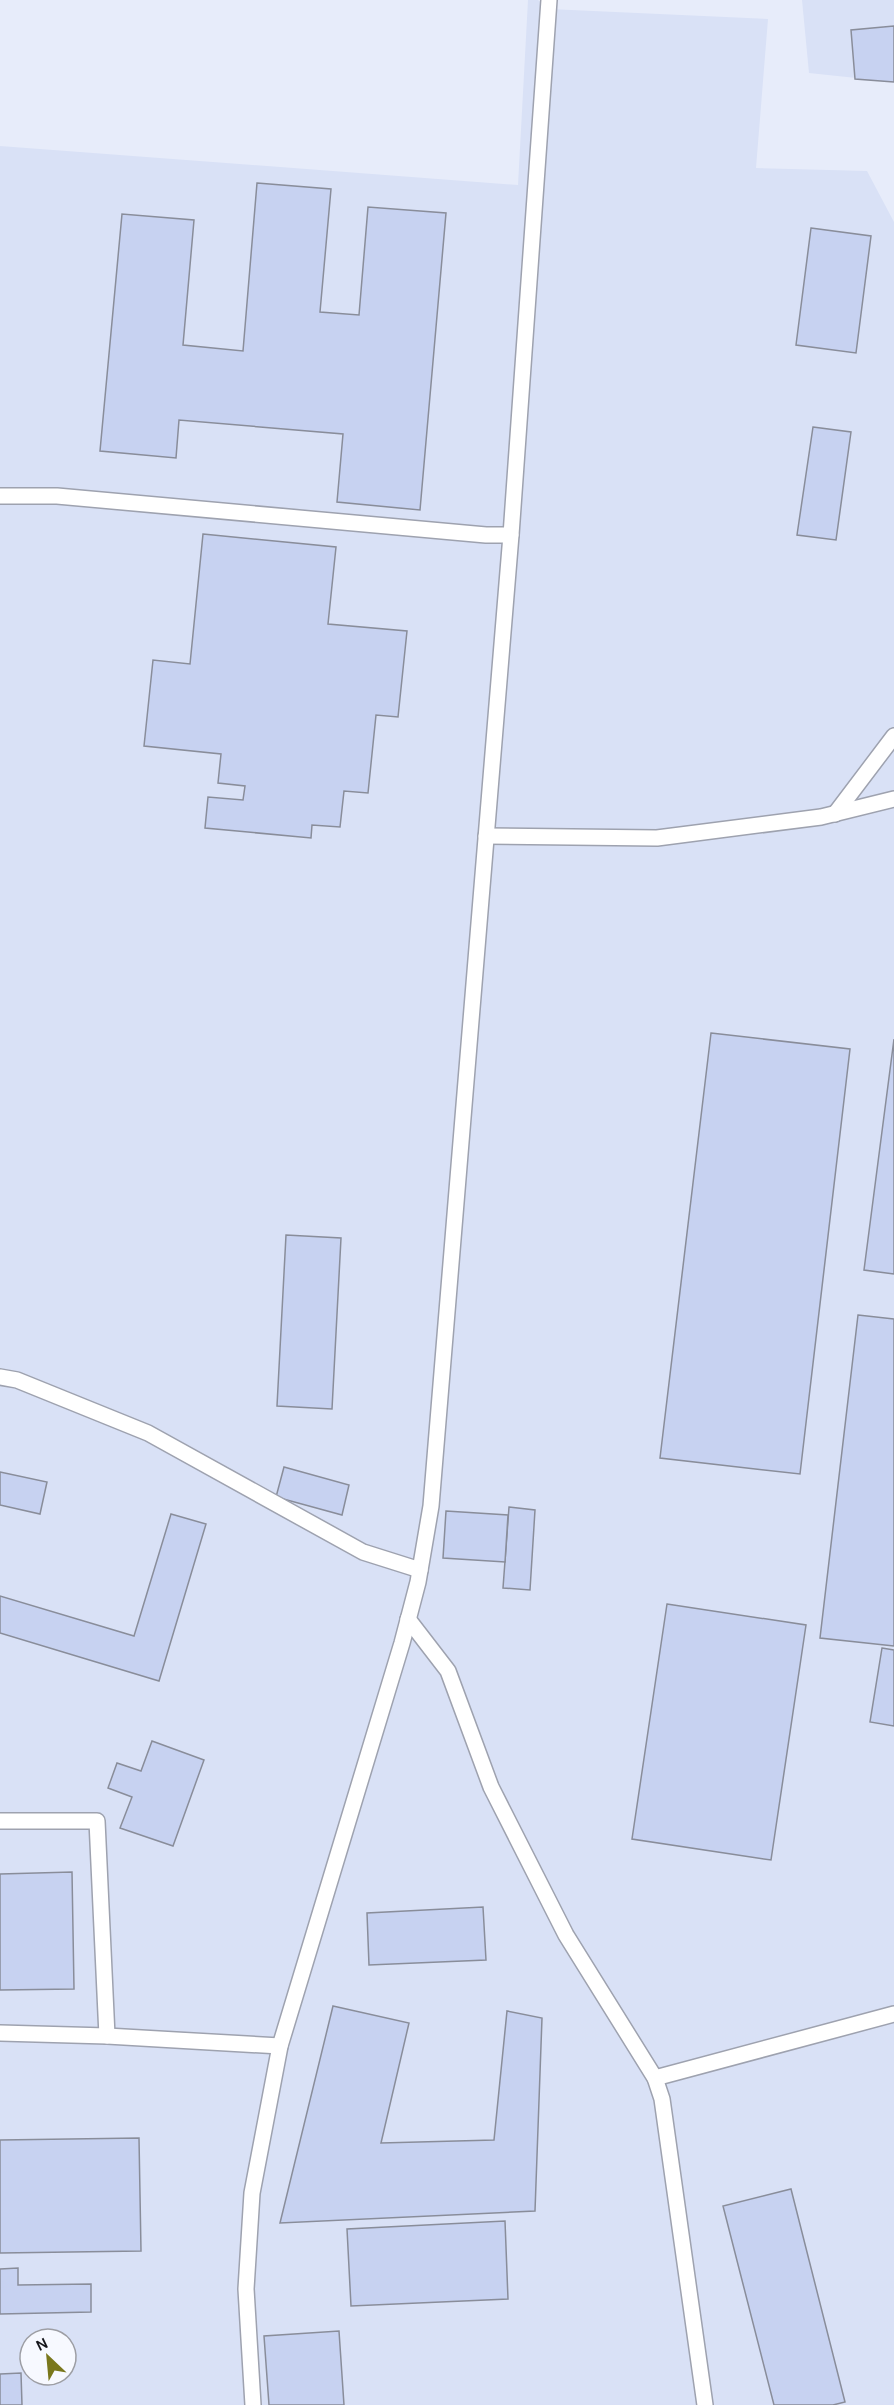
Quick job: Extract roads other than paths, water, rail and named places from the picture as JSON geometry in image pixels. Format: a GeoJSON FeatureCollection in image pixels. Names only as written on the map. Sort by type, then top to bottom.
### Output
{"type":"FeatureCollection","features":[{"type":"Feature","properties":{"kind":"lane"},"geometry":{"type":"LineString","coordinates":[[253,2405],[246,2289],[252,2193],[280,2046],[408,1618],[420,1570],[431,1506],[512,535],[549,0]]}},
{"type":"Feature","properties":{"kind":"lane"},"geometry":{"type":"LineString","coordinates":[[0,496],[57,496],[486,535],[512,535]]}},
{"type":"Feature","properties":{"kind":"lane"},"geometry":{"type":"LineString","coordinates":[[836,814],[894,736]]}},
{"type":"Feature","properties":{"kind":"lane"},"geometry":{"type":"LineString","coordinates":[[486,836],[657,838],[821,817],[894,799]]}},
{"type":"Feature","properties":{"kind":"lane"},"geometry":{"type":"LineString","coordinates":[[0,1377],[17,1380],[148,1433],[363,1552],[420,1570]]}},
{"type":"Feature","properties":{"kind":"lane"},"geometry":{"type":"LineString","coordinates":[[408,1618],[448,1671],[491,1788],[566,1935],[655,2078],[662,2099],[705,2405]]}},
{"type":"Feature","properties":{"kind":"lane"},"geometry":{"type":"LineString","coordinates":[[0,1821],[97,1821],[107,2036]]}},
{"type":"Feature","properties":{"kind":"lane"},"geometry":{"type":"LineString","coordinates":[[655,2078],[894,2014]]}},
{"type":"Feature","properties":{"kind":"lane"},"geometry":{"type":"LineString","coordinates":[[0,2033],[107,2036],[280,2046]]}}]}
